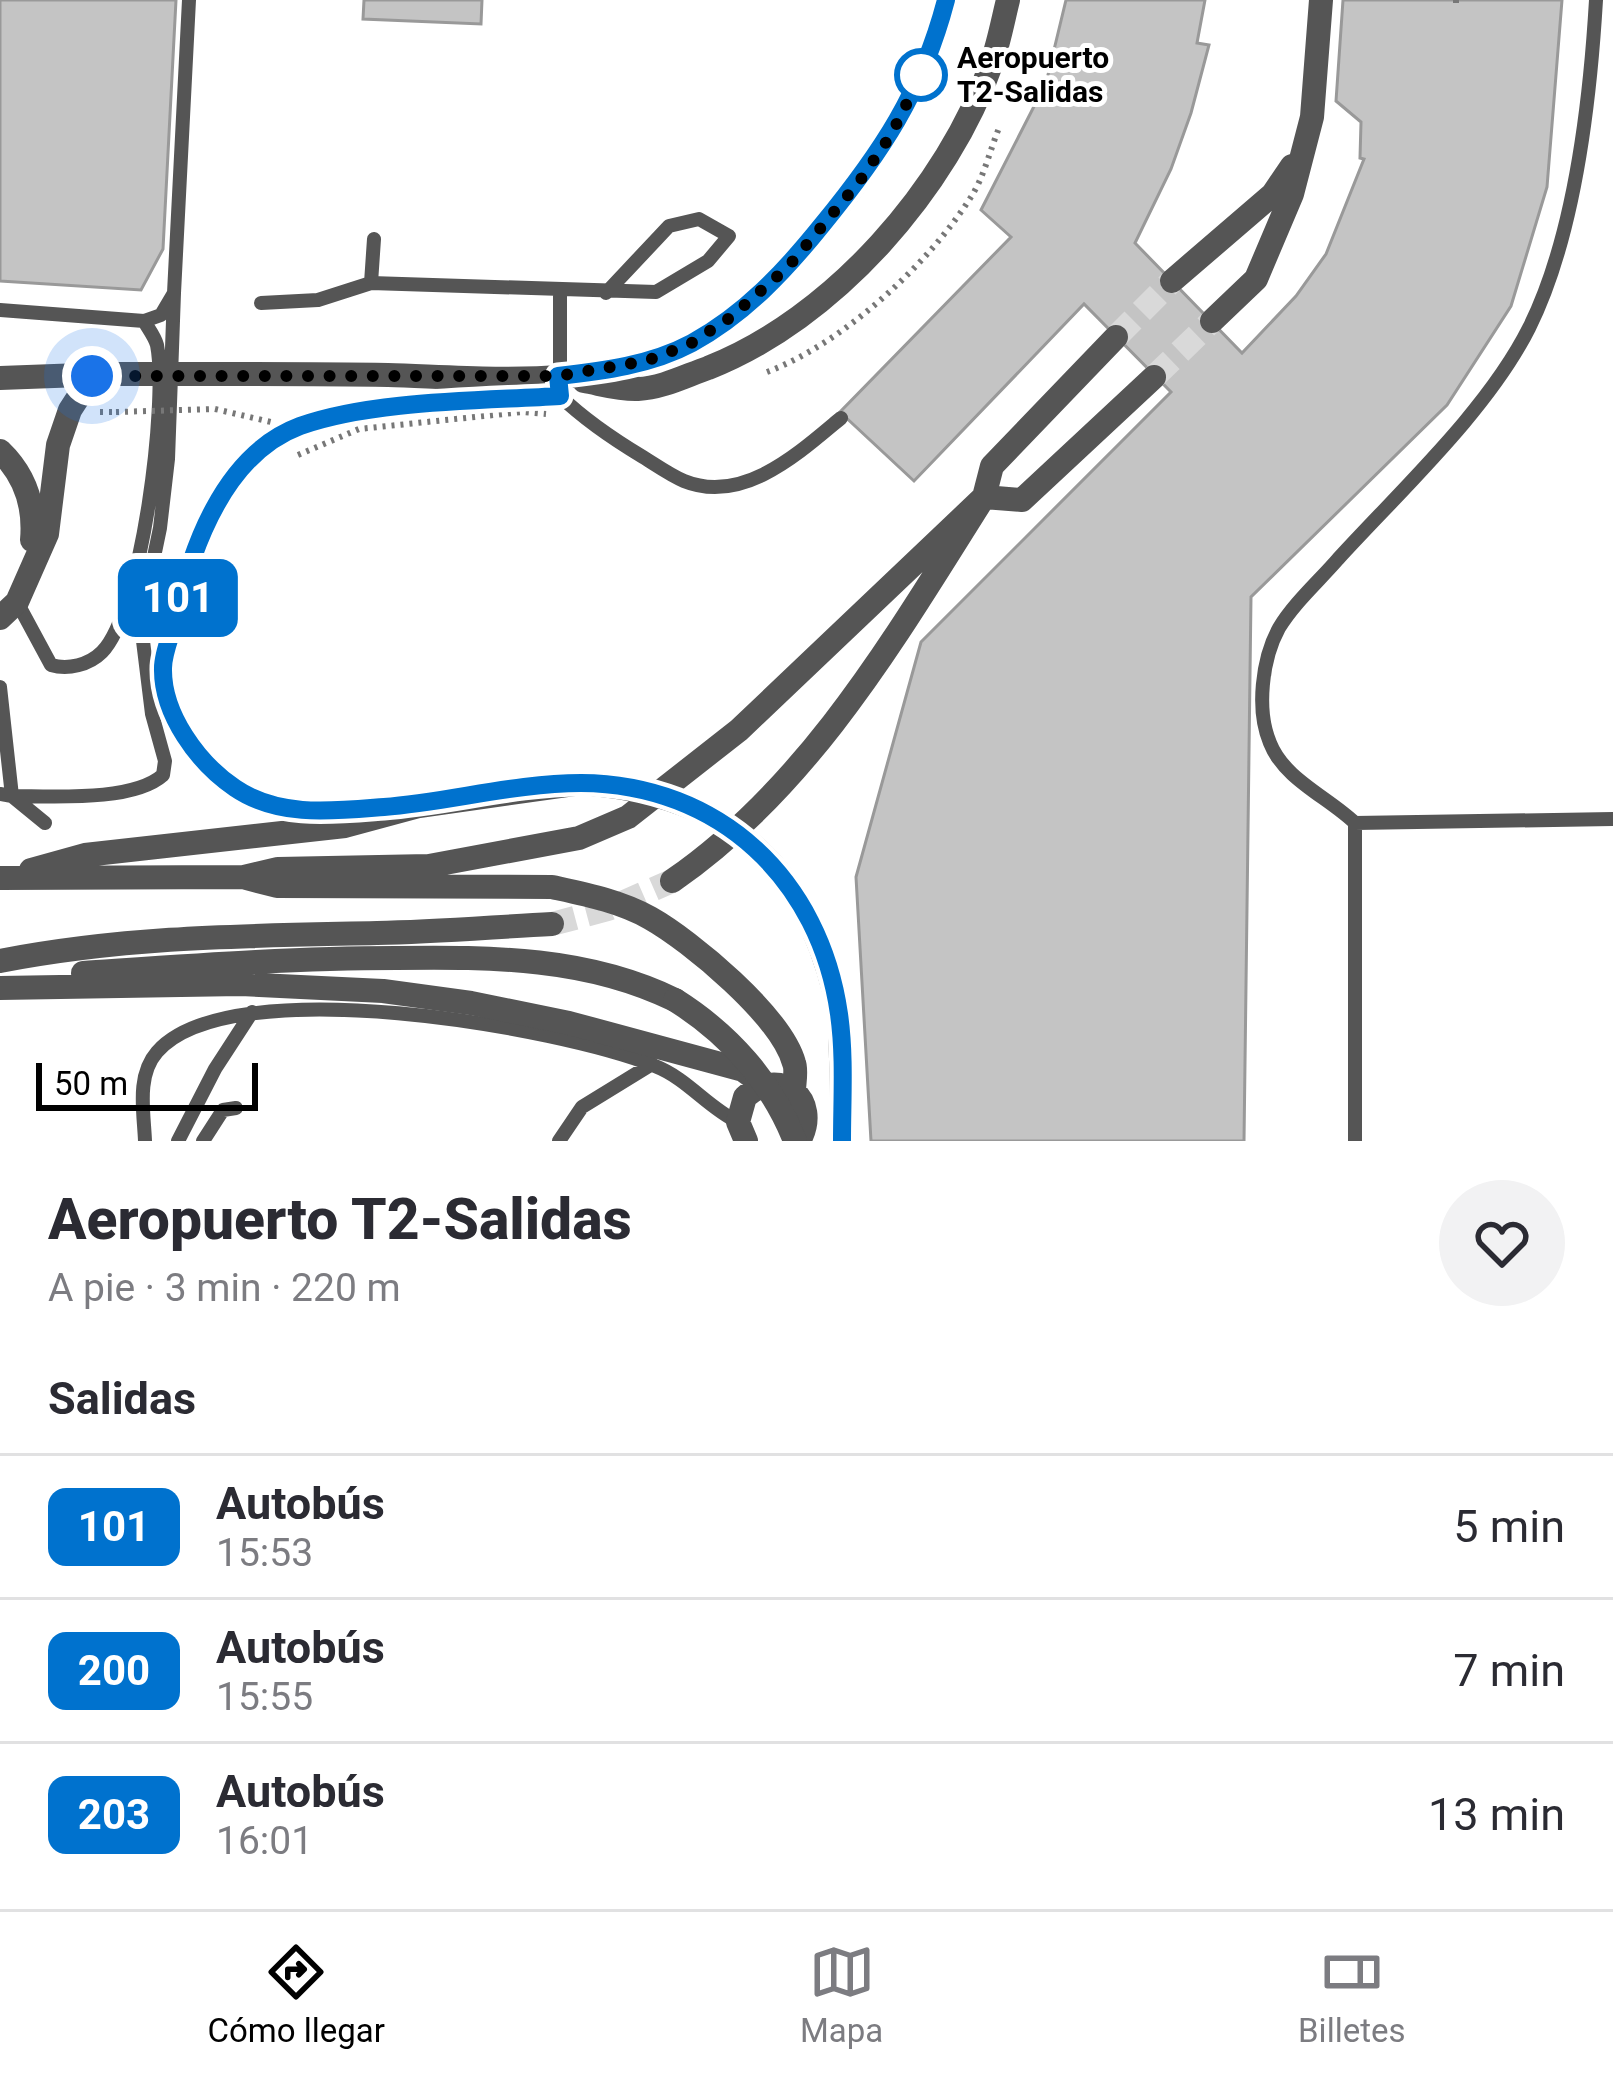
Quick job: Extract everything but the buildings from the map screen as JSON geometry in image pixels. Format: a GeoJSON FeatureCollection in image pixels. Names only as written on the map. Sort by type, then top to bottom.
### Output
{"type":"FeatureCollection","features":[{"type":"Feature","properties":{"kind":"street"},"geometry":{"type":"LineString","coordinates":[[0,378],[558,376],[646,361],[690,344],[761,293],[859,182],[891,135],[921,76],[946,0]]}},
{"type":"Feature","properties":{"kind":"street"},"geometry":{"type":"LineString","coordinates":[[558,376],[634,390],[660,386],[724,362],[812,310],[924,194],[985,79],[1008,0]]}},
{"type":"Feature","properties":{"kind":"street"},"geometry":{"type":"LineString","coordinates":[[1212,321],[1256,279],[1292,194],[1312,117],[1321,0]]}},
{"type":"Feature","properties":{"kind":"street"},"geometry":{"type":"LineString","coordinates":[[1172,281],[1273,194],[1300,154]]}},
{"type":"Feature","properties":{"kind":"street"},"geometry":{"type":"LineString","coordinates":[[672,881],[718,849],[774,795],[879,664],[984,497],[992,466],[1116,337]]}},
{"type":"Feature","properties":{"kind":"street"},"geometry":{"type":"LineString","coordinates":[[8,610],[47,534],[58,445],[70,410],[100,375]]}},
{"type":"Feature","properties":{"kind":"street"},"geometry":{"type":"LineString","coordinates":[[244,878],[278,869],[429,866],[579,838],[628,817],[739,730],[984,497],[1022,500],[1154,377]]}},
{"type":"Feature","properties":{"kind":"street"},"geometry":{"type":"LineString","coordinates":[[0,451],[25,485],[34,515],[29,569]]}},
{"type":"Feature","properties":{"kind":"street"},"geometry":{"type":"LineString","coordinates":[[0,878],[85,855],[345,826],[419,806],[581,783],[657,793],[719,821],[749,842],[796,893],[819,937],[840,1018],[842,1141]]}},
{"type":"Feature","properties":{"kind":"street"},"geometry":{"type":"LineString","coordinates":[[0,878],[244,878],[277,886],[552,887],[596,897],[646,916],[725,974],[767,1018],[794,1063],[794,1091]]}},
{"type":"Feature","properties":{"kind":"street"},"geometry":{"type":"LineString","coordinates":[[0,961],[72,947],[196,935],[381,933],[552,924]]}},
{"type":"Feature","properties":{"kind":"street"},"geometry":{"type":"LineString","coordinates":[[40,985],[79,974],[363,958],[489,958],[577,966],[643,985],[709,1024],[745,1059],[784,1112],[797,1141]]}},
{"type":"Feature","properties":{"kind":"street"},"geometry":{"type":"LineString","coordinates":[[0,988],[313,985],[471,1003],[672,1049],[743,1070],[763,1085]]}},
{"type":"Feature","properties":{"kind":"street"},"geometry":{"type":"LineString","coordinates":[[742,1131],[745,1096],[763,1085],[779,1084],[794,1091],[806,1107],[807,1126],[797,1141]]}},
{"type":"Feature","properties":{"kind":"lane"},"geometry":{"type":"LineString","coordinates":[[6,795],[102,794],[154,784],[164,776],[143,640],[144,605],[168,459],[189,0]]}},
{"type":"Feature","properties":{"kind":"lane"},"geometry":{"type":"LineString","coordinates":[[1596,0],[1581,147],[1560,243],[1530,328],[1488,393],[1286,617],[1265,669],[1264,718],[1269,742],[1292,772],[1355,823],[1613,819]]}},
{"type":"Feature","properties":{"kind":"lane"},"geometry":{"type":"LineString","coordinates":[[262,303],[318,300],[371,283],[560,292],[606,293],[656,292],[707,261],[728,236],[699,219],[669,226],[606,293]]}},
{"type":"Feature","properties":{"kind":"lane"},"geometry":{"type":"LineString","coordinates":[[371,283],[374,239]]}},
{"type":"Feature","properties":{"kind":"lane"},"geometry":{"type":"LineString","coordinates":[[560,292],[560,396],[608,436],[686,482],[721,488],[761,477],[841,418]]}},
{"type":"Feature","properties":{"kind":"lane"},"geometry":{"type":"LineString","coordinates":[[0,310],[143,321],[161,315],[174,293]]}},
{"type":"Feature","properties":{"kind":"lane"},"geometry":{"type":"LineString","coordinates":[[8,610],[51,665],[81,665],[102,652],[115,631],[148,522],[156,458],[157,343],[143,321]]}},
{"type":"Feature","properties":{"kind":"lane"},"geometry":{"type":"LineString","coordinates":[[0,687],[6,795]]}},
{"type":"Feature","properties":{"kind":"lane"},"geometry":{"type":"LineString","coordinates":[[6,795],[45,824]]}},
{"type":"Feature","properties":{"kind":"lane"},"geometry":{"type":"LineString","coordinates":[[1355,823],[1355,1141]]}},
{"type":"Feature","properties":{"kind":"lane"},"geometry":{"type":"LineString","coordinates":[[146,1141],[146,1071],[155,1054],[172,1039],[199,1025],[253,1012],[330,1009],[465,1022],[652,1064],[684,1079],[742,1131]]}},
{"type":"Feature","properties":{"kind":"lane"},"geometry":{"type":"LineString","coordinates":[[178,1141],[215,1069],[253,1012]]}},
{"type":"Feature","properties":{"kind":"lane"},"geometry":{"type":"LineString","coordinates":[[559,1141],[583,1107],[652,1064]]}},
{"type":"Feature","properties":{"kind":"lane"},"geometry":{"type":"LineString","coordinates":[[203,1141],[223,1110],[236,1108]]}},
{"type":"Feature","properties":{"kind":"path"},"geometry":{"type":"LineString","coordinates":[[116,412],[215,409],[271,422]]}},
{"type":"Feature","properties":{"kind":"tunnel"},"geometry":{"type":"LineString","coordinates":[[1116,337],[1172,281]]}},
{"type":"Feature","properties":{"kind":"tunnel"},"geometry":{"type":"LineString","coordinates":[[1154,377],[1212,321]]}},
{"type":"Feature","properties":{"kind":"tunnel"},"geometry":{"type":"LineString","coordinates":[[552,924],[608,909],[672,881]]}},
{"type":"Feature","properties":{"kind":"bus line","name":"101"},"geometry":{"type":"LineString","coordinates":[[842,1141],[840,1018],[813,922],[776,868],[719,821],[657,793],[581,783],[419,806],[296,812],[237,790],[217,773],[184,736],[168,702],[162,667],[197,537],[249,462],[286,434],[357,412],[560,396],[558,376],[646,361],[690,344],[761,293],[859,182],[891,135],[921,76],[946,0]]}},
{"type":"Feature","properties":{"kind":"place","name":"Aeropuerto T2-Salidas"},"geometry":{"type":"Point","coordinates":[921,75]}},
{"type":"Feature","properties":{"kind":"route"},"geometry":{"type":"LineString","coordinates":[[92,376],[558,376],[646,361],[690,344],[731,317],[788,267],[859,182],[891,135],[921,75]]}}]}
